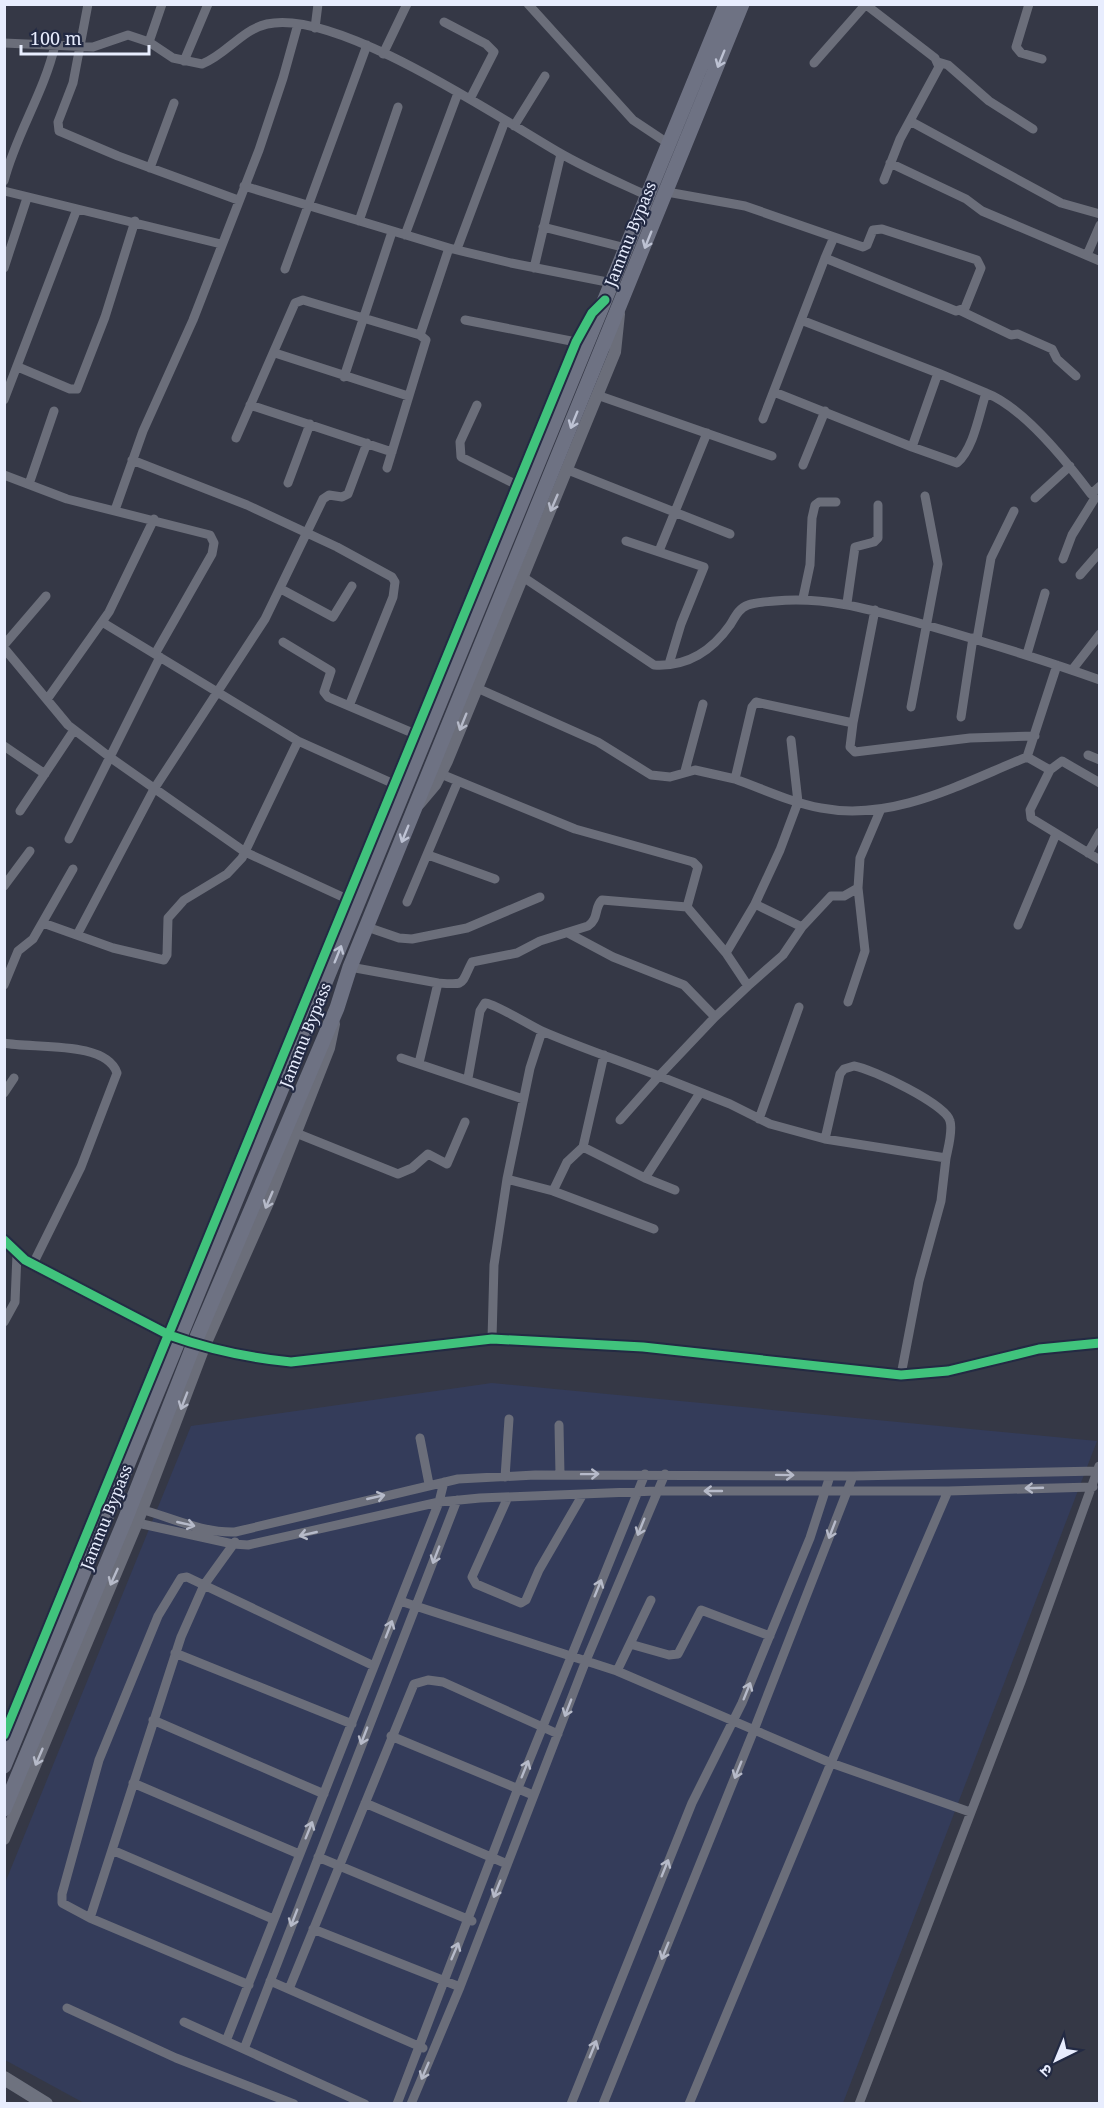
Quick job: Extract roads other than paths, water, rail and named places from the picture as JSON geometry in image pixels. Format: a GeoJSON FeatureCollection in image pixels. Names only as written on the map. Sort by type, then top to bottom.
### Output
{"type":"FeatureCollection","features":[{"type":"Feature","properties":{"kind":"highway","name":"Jammu Bypass"},"geometry":{"type":"LineString","coordinates":[[4,1809],[134,1515],[187,1341],[726,4]]}},
{"type":"Feature","properties":{"kind":"highway","name":"Jammu Bypass"},"geometry":{"type":"LineString","coordinates":[[4,1766],[187,1341],[337,1008],[350,967],[417,806],[436,772],[742,4]]}},
{"type":"Feature","properties":{"kind":"main road"},"geometry":{"type":"LineString","coordinates":[[4,2078],[46,2103]]}},
{"type":"Feature","properties":{"kind":"main road"},"geometry":{"type":"LineString","coordinates":[[4,2088],[31,2103]]}},
{"type":"Feature","properties":{"kind":"street"},"geometry":{"type":"LineString","coordinates":[[88,4],[73,82],[58,122],[60,131],[150,168],[238,200]]}},
{"type":"Feature","properties":{"kind":"street"},"geometry":{"type":"LineString","coordinates":[[149,42],[162,4]]}},
{"type":"Feature","properties":{"kind":"street"},"geometry":{"type":"LineString","coordinates":[[184,61],[208,4]]}},
{"type":"Feature","properties":{"kind":"street"},"geometry":{"type":"LineString","coordinates":[[315,28],[318,4]]}},
{"type":"Feature","properties":{"kind":"street"},"geometry":{"type":"LineString","coordinates":[[383,54],[407,4]]}},
{"type":"Feature","properties":{"kind":"street"},"geometry":{"type":"LineString","coordinates":[[528,4],[627,114],[669,144]]}},
{"type":"Feature","properties":{"kind":"street"},"geometry":{"type":"LineString","coordinates":[[1029,4],[1016,47],[1021,52],[1042,60]]}},
{"type":"Feature","properties":{"kind":"street"},"geometry":{"type":"LineString","coordinates":[[814,63],[865,5],[938,62],[948,65],[989,101],[1033,129]]}},
{"type":"Feature","properties":{"kind":"street"},"geometry":{"type":"LineString","coordinates":[[444,22],[486,44],[494,52],[470,99]]}},
{"type":"Feature","properties":{"kind":"street"},"geometry":{"type":"LineString","coordinates":[[4,43],[102,46],[128,35],[149,42],[167,55],[202,64],[210,61],[255,28],[269,23],[298,24],[315,28],[367,45],[470,99],[561,154],[648,196]]}},
{"type":"Feature","properties":{"kind":"street"},"geometry":{"type":"LineString","coordinates":[[115,510],[153,406],[193,320],[244,186],[274,106],[298,24]]}},
{"type":"Feature","properties":{"kind":"street"},"geometry":{"type":"LineString","coordinates":[[4,181],[14,151],[45,82],[55,45]]}},
{"type":"Feature","properties":{"kind":"street"},"geometry":{"type":"LineString","coordinates":[[285,268],[367,45]]}},
{"type":"Feature","properties":{"kind":"street"},"geometry":{"type":"LineString","coordinates":[[884,180],[910,121],[934,79],[938,62]]}},
{"type":"Feature","properties":{"kind":"street"},"geometry":{"type":"LineString","coordinates":[[420,335],[453,248],[509,124],[545,76]]}},
{"type":"Feature","properties":{"kind":"street"},"geometry":{"type":"LineString","coordinates":[[405,235],[458,93]]}},
{"type":"Feature","properties":{"kind":"street"},"geometry":{"type":"LineString","coordinates":[[150,168],[174,103]]}},
{"type":"Feature","properties":{"kind":"street"},"geometry":{"type":"LineString","coordinates":[[359,221],[398,107]]}},
{"type":"Feature","properties":{"kind":"street"},"geometry":{"type":"LineString","coordinates":[[910,121],[1061,203],[1100,214]]}},
{"type":"Feature","properties":{"kind":"street"},"geometry":{"type":"LineString","coordinates":[[534,268],[561,154]]}},
{"type":"Feature","properties":{"kind":"street"},"geometry":{"type":"LineString","coordinates":[[890,163],[966,199],[982,210],[1100,261]]}},
{"type":"Feature","properties":{"kind":"street"},"geometry":{"type":"LineString","coordinates":[[244,186],[392,232],[453,248],[534,268],[612,282]]}},
{"type":"Feature","properties":{"kind":"street"},"geometry":{"type":"LineString","coordinates":[[4,191],[135,221],[221,244]]}},
{"type":"Feature","properties":{"kind":"street"},"geometry":{"type":"LineString","coordinates":[[667,192],[733,202],[864,247],[873,230],[882,229],[977,260],[981,268],[961,311]]}},
{"type":"Feature","properties":{"kind":"street"},"geometry":{"type":"LineString","coordinates":[[4,268],[27,198]]}},
{"type":"Feature","properties":{"kind":"street"},"geometry":{"type":"LineString","coordinates":[[4,400],[77,209]]}},
{"type":"Feature","properties":{"kind":"street"},"geometry":{"type":"LineString","coordinates":[[18,367],[70,389],[77,389],[105,317],[135,221]]}},
{"type":"Feature","properties":{"kind":"street"},"geometry":{"type":"LineString","coordinates":[[1087,255],[1100,225]]}},
{"type":"Feature","properties":{"kind":"street"},"geometry":{"type":"LineString","coordinates":[[543,227],[627,248]]}},
{"type":"Feature","properties":{"kind":"street"},"geometry":{"type":"LineString","coordinates":[[344,377],[392,232]]}},
{"type":"Feature","properties":{"kind":"street"},"geometry":{"type":"LineString","coordinates":[[763,419],[834,237]]}},
{"type":"Feature","properties":{"kind":"street"},"geometry":{"type":"LineString","coordinates":[[825,258],[961,311],[1011,335],[1018,334],[1053,349],[1055,356],[1076,376]]}},
{"type":"Feature","properties":{"kind":"street"},"geometry":{"type":"LineString","coordinates":[[236,438],[298,300],[425,337],[426,344],[387,468]]}},
{"type":"Feature","properties":{"kind":"street"},"geometry":{"type":"LineString","coordinates":[[187,1341],[347,899],[576,342],[592,313],[605,300]]}},
{"type":"Feature","properties":{"kind":"street"},"geometry":{"type":"LineString","coordinates":[[619,310],[615,352],[477,688],[436,772],[575,829],[693,862],[698,867],[687,907]]}},
{"type":"Feature","properties":{"kind":"street"},"geometry":{"type":"LineString","coordinates":[[465,320],[576,342]]}},
{"type":"Feature","properties":{"kind":"street"},"geometry":{"type":"LineString","coordinates":[[801,320],[938,373],[1006,403],[1070,466],[1095,498]]}},
{"type":"Feature","properties":{"kind":"street"},"geometry":{"type":"LineString","coordinates":[[275,353],[408,396]]}},
{"type":"Feature","properties":{"kind":"street"},"geometry":{"type":"LineString","coordinates":[[912,447],[938,373]]}},
{"type":"Feature","properties":{"kind":"street"},"geometry":{"type":"LineString","coordinates":[[774,392],[957,464],[965,454],[986,393]]}},
{"type":"Feature","properties":{"kind":"street"},"geometry":{"type":"LineString","coordinates":[[597,395],[772,456]]}},
{"type":"Feature","properties":{"kind":"street"},"geometry":{"type":"LineString","coordinates":[[250,405],[392,452]]}},
{"type":"Feature","properties":{"kind":"street"},"geometry":{"type":"LineString","coordinates":[[477,405],[460,442],[459,453],[466,460],[517,485]]}},
{"type":"Feature","properties":{"kind":"street"},"geometry":{"type":"LineString","coordinates":[[29,484],[54,411]]}},
{"type":"Feature","properties":{"kind":"street"},"geometry":{"type":"LineString","coordinates":[[803,465],[825,411]]}},
{"type":"Feature","properties":{"kind":"street"},"geometry":{"type":"LineString","coordinates":[[288,483],[310,424]]}},
{"type":"Feature","properties":{"kind":"street"},"geometry":{"type":"LineString","coordinates":[[659,551],[707,433]]}},
{"type":"Feature","properties":{"kind":"street"},"geometry":{"type":"LineString","coordinates":[[77,935],[154,789],[244,654],[281,589],[325,497],[348,494],[367,443]]}},
{"type":"Feature","properties":{"kind":"street"},"geometry":{"type":"LineString","coordinates":[[132,460],[247,505],[307,532],[386,573],[395,582],[393,597],[349,706]]}},
{"type":"Feature","properties":{"kind":"street"},"geometry":{"type":"LineString","coordinates":[[1035,498],[1070,466]]}},
{"type":"Feature","properties":{"kind":"street"},"geometry":{"type":"LineString","coordinates":[[568,470],[730,534]]}},
{"type":"Feature","properties":{"kind":"street"},"geometry":{"type":"LineString","coordinates":[[4,475],[67,499],[205,533],[214,543],[212,554],[158,655],[111,758],[69,838]]}},
{"type":"Feature","properties":{"kind":"street"},"geometry":{"type":"LineString","coordinates":[[1063,559],[1072,535],[1100,486]]}},
{"type":"Feature","properties":{"kind":"street"},"geometry":{"type":"LineString","coordinates":[[911,707],[938,564],[925,496]]}},
{"type":"Feature","properties":{"kind":"street"},"geometry":{"type":"LineString","coordinates":[[803,598],[810,566],[815,507],[819,502],[836,502]]}},
{"type":"Feature","properties":{"kind":"street"},"geometry":{"type":"LineString","coordinates":[[847,603],[855,547],[878,538],[878,505]]}},
{"type":"Feature","properties":{"kind":"street"},"geometry":{"type":"LineString","coordinates":[[961,717],[993,551],[1014,511]]}},
{"type":"Feature","properties":{"kind":"street"},"geometry":{"type":"LineString","coordinates":[[48,698],[102,622],[154,519]]}},
{"type":"Feature","properties":{"kind":"street"},"geometry":{"type":"LineString","coordinates":[[626,541],[704,567],[681,624],[669,664]]}},
{"type":"Feature","properties":{"kind":"street"},"geometry":{"type":"LineString","coordinates":[[1080,575],[1100,552]]}},
{"type":"Feature","properties":{"kind":"street"},"geometry":{"type":"LineString","coordinates":[[523,577],[648,663],[669,664],[688,661],[704,653],[744,607],[803,598],[847,603],[875,610],[1027,654],[1100,680]]}},
{"type":"Feature","properties":{"kind":"street"},"geometry":{"type":"LineString","coordinates":[[281,589],[333,617],[352,586]]}},
{"type":"Feature","properties":{"kind":"street"},"geometry":{"type":"LineString","coordinates":[[1027,654],[1044,593]]}},
{"type":"Feature","properties":{"kind":"street"},"geometry":{"type":"LineString","coordinates":[[46,596],[4,646],[74,730],[245,852],[347,899]]}},
{"type":"Feature","properties":{"kind":"street"},"geometry":{"type":"LineString","coordinates":[[875,610],[853,723],[850,747],[855,752],[970,738],[1035,736]]}},
{"type":"Feature","properties":{"kind":"street"},"geometry":{"type":"LineString","coordinates":[[102,622],[298,741],[394,784]]}},
{"type":"Feature","properties":{"kind":"street"},"geometry":{"type":"LineString","coordinates":[[1072,670],[1100,634]]}},
{"type":"Feature","properties":{"kind":"street"},"geometry":{"type":"LineString","coordinates":[[283,642],[331,671],[324,692],[349,706],[416,734]]}},
{"type":"Feature","properties":{"kind":"street"},"geometry":{"type":"LineString","coordinates":[[477,688],[598,742],[651,776],[670,777],[685,771],[701,770],[735,779],[798,802],[828,809],[880,811],[904,806],[1027,757],[1057,665]]}},
{"type":"Feature","properties":{"kind":"street"},"geometry":{"type":"LineString","coordinates":[[735,779],[752,707],[756,702],[853,723]]}},
{"type":"Feature","properties":{"kind":"street"},"geometry":{"type":"LineString","coordinates":[[685,771],[703,704]]}},
{"type":"Feature","properties":{"kind":"street"},"geometry":{"type":"LineString","coordinates":[[20,811],[74,730]]}},
{"type":"Feature","properties":{"kind":"street"},"geometry":{"type":"LineString","coordinates":[[726,953],[755,904],[798,802],[791,740]]}},
{"type":"Feature","properties":{"kind":"street"},"geometry":{"type":"LineString","coordinates":[[43,923],[146,957],[164,960],[167,955],[168,918],[184,900],[236,867],[298,741]]}},
{"type":"Feature","properties":{"kind":"street"},"geometry":{"type":"LineString","coordinates":[[4,746],[45,774]]}},
{"type":"Feature","properties":{"kind":"street"},"geometry":{"type":"LineString","coordinates":[[1088,755],[1100,760]]}},
{"type":"Feature","properties":{"kind":"street"},"geometry":{"type":"LineString","coordinates":[[1027,757],[1050,770]]}},
{"type":"Feature","properties":{"kind":"street"},"geometry":{"type":"LineString","coordinates":[[1100,783],[1062,761],[1050,770],[1030,815],[1035,821],[1100,860]]}},
{"type":"Feature","properties":{"kind":"street"},"geometry":{"type":"LineString","coordinates":[[407,902],[458,781]]}},
{"type":"Feature","properties":{"kind":"street"},"geometry":{"type":"LineString","coordinates":[[848,1002],[865,951],[858,888],[860,858],[880,811]]}},
{"type":"Feature","properties":{"kind":"street"},"geometry":{"type":"LineString","coordinates":[[1088,853],[1100,832]]}},
{"type":"Feature","properties":{"kind":"street"},"geometry":{"type":"LineString","coordinates":[[1018,925],[1056,834]]}},
{"type":"Feature","properties":{"kind":"street"},"geometry":{"type":"LineString","coordinates":[[4,886],[30,851]]}},
{"type":"Feature","properties":{"kind":"street"},"geometry":{"type":"LineString","coordinates":[[428,855],[495,879]]}},
{"type":"Feature","properties":{"kind":"street"},"geometry":{"type":"LineString","coordinates":[[4,985],[18,951],[30,944],[73,869]]}},
{"type":"Feature","properties":{"kind":"street"},"geometry":{"type":"LineString","coordinates":[[620,1120],[715,1017],[778,960],[802,927],[831,896],[844,896],[858,888]]}},
{"type":"Feature","properties":{"kind":"street"},"geometry":{"type":"LineString","coordinates":[[367,927],[399,938],[412,939],[467,928],[540,897]]}},
{"type":"Feature","properties":{"kind":"street"},"geometry":{"type":"LineString","coordinates":[[350,967],[438,983],[461,984],[465,981],[472,962],[518,953],[540,941],[568,933],[594,921],[602,900],[687,907],[726,953],[748,986]]}},
{"type":"Feature","properties":{"kind":"street"},"geometry":{"type":"LineString","coordinates":[[755,904],[802,927]]}},
{"type":"Feature","properties":{"kind":"street"},"geometry":{"type":"LineString","coordinates":[[568,933],[614,957],[684,985],[715,1017]]}},
{"type":"Feature","properties":{"kind":"street"},"geometry":{"type":"LineString","coordinates":[[419,1063],[438,983]]}},
{"type":"Feature","properties":{"kind":"street"},"geometry":{"type":"LineString","coordinates":[[468,1078],[483,1005],[487,1003],[497,1006],[509,1015],[542,1031],[730,1104],[759,1119],[825,1139],[946,1158]]}},
{"type":"Feature","properties":{"kind":"street"},"geometry":{"type":"LineString","coordinates":[[759,1119],[799,1007]]}},
{"type":"Feature","properties":{"kind":"street"},"geometry":{"type":"LineString","coordinates":[[4,1735],[187,1341],[296,1133],[333,1037],[337,1008]]}},
{"type":"Feature","properties":{"kind":"street"},"geometry":{"type":"LineString","coordinates":[[492,1339],[494,1265],[507,1179],[524,1099],[542,1031]]}},
{"type":"Feature","properties":{"kind":"street"},"geometry":{"type":"LineString","coordinates":[[4,1043],[85,1050],[104,1059],[117,1073],[81,1167],[33,1264]]}},
{"type":"Feature","properties":{"kind":"street"},"geometry":{"type":"LineString","coordinates":[[553,1191],[567,1162],[583,1148],[604,1055]]}},
{"type":"Feature","properties":{"kind":"street"},"geometry":{"type":"LineString","coordinates":[[401,1058],[468,1078],[524,1099]]}},
{"type":"Feature","properties":{"kind":"street"},"geometry":{"type":"LineString","coordinates":[[825,1139],[840,1074],[844,1069],[854,1066],[902,1085],[944,1112],[951,1123],[941,1201],[920,1281],[901,1375]]}},
{"type":"Feature","properties":{"kind":"street"},"geometry":{"type":"LineString","coordinates":[[4,1093],[14,1078]]}},
{"type":"Feature","properties":{"kind":"street"},"geometry":{"type":"LineString","coordinates":[[645,1178],[700,1093]]}},
{"type":"Feature","properties":{"kind":"street"},"geometry":{"type":"LineString","coordinates":[[296,1133],[398,1174],[412,1168],[428,1154],[445,1164],[449,1162],[465,1122]]}},
{"type":"Feature","properties":{"kind":"street"},"geometry":{"type":"LineString","coordinates":[[583,1148],[675,1190]]}},
{"type":"Feature","properties":{"kind":"street"},"geometry":{"type":"LineString","coordinates":[[507,1179],[553,1191],[654,1229]]}},
{"type":"Feature","properties":{"kind":"street"},"geometry":{"type":"LineString","coordinates":[[4,1240],[17,1254],[33,1264],[187,1341],[263,1359],[291,1362],[492,1339],[643,1347],[901,1375],[948,1371],[1039,1349],[1100,1343]]}},
{"type":"Feature","properties":{"kind":"street"},"geometry":{"type":"LineString","coordinates":[[4,1322],[15,1302],[17,1254]]}},
{"type":"Feature","properties":{"kind":"street"},"geometry":{"type":"LineString","coordinates":[[505,1477],[509,1419]]}},
{"type":"Feature","properties":{"kind":"street"},"geometry":{"type":"LineString","coordinates":[[559,1425],[560,1475]]}},
{"type":"Feature","properties":{"kind":"street"},"geometry":{"type":"LineString","coordinates":[[420,1438],[429,1484]]}},
{"type":"Feature","properties":{"kind":"street"},"geometry":{"type":"LineString","coordinates":[[134,1515],[217,1531],[243,1531],[429,1484],[505,1477],[645,1474],[853,1476],[1099,1468],[1021,1683],[859,2103]]}},
{"type":"Feature","properties":{"kind":"street"},"geometry":{"type":"LineString","coordinates":[[397,2103],[518,1788],[645,1474]]}},
{"type":"Feature","properties":{"kind":"street"},"geometry":{"type":"LineString","coordinates":[[411,2103],[460,1987],[585,1663],[665,1474]]}},
{"type":"Feature","properties":{"kind":"street"},"geometry":{"type":"LineString","coordinates":[[571,2103],[692,1803],[731,1720],[742,1703],[770,1636],[810,1538],[830,1476]]}},
{"type":"Feature","properties":{"kind":"street"},"geometry":{"type":"LineString","coordinates":[[603,2103],[754,1730],[853,1476]]}},
{"type":"Feature","properties":{"kind":"street"},"geometry":{"type":"LineString","coordinates":[[226,2041],[439,1502],[444,1482]]}},
{"type":"Feature","properties":{"kind":"street"},"geometry":{"type":"LineString","coordinates":[[134,1515],[233,1544],[268,1543],[439,1502],[457,1500],[656,1491],[948,1491],[1093,1487]]}},
{"type":"Feature","properties":{"kind":"street"},"geometry":{"type":"LineString","coordinates":[[689,2103],[831,1762],[948,1491]]}},
{"type":"Feature","properties":{"kind":"street"},"geometry":{"type":"LineString","coordinates":[[508,1497],[472,1577],[476,1584],[521,1603],[526,1600],[539,1570],[583,1494]]}},
{"type":"Feature","properties":{"kind":"street"},"geometry":{"type":"LineString","coordinates":[[244,2049],[457,1500]]}},
{"type":"Feature","properties":{"kind":"street"},"geometry":{"type":"LineString","coordinates":[[4,1839],[134,1515]]}},
{"type":"Feature","properties":{"kind":"street"},"geometry":{"type":"LineString","coordinates":[[90,1918],[175,1653],[204,1585],[243,1531]]}},
{"type":"Feature","properties":{"kind":"street"},"geometry":{"type":"LineString","coordinates":[[249,1985],[90,1918],[67,1907],[61,1899],[99,1760],[145,1646],[178,1581],[187,1577],[374,1666]]}},
{"type":"Feature","properties":{"kind":"street"},"geometry":{"type":"LineString","coordinates":[[617,1671],[651,1600]]}},
{"type":"Feature","properties":{"kind":"street"},"geometry":{"type":"LineString","coordinates":[[400,1601],[585,1663],[617,1671],[831,1762],[970,1812]]}},
{"type":"Feature","properties":{"kind":"street"},"geometry":{"type":"LineString","coordinates":[[630,1644],[669,1655],[678,1654],[700,1610],[770,1636]]}},
{"type":"Feature","properties":{"kind":"street"},"geometry":{"type":"LineString","coordinates":[[175,1653],[352,1724]]}},
{"type":"Feature","properties":{"kind":"street"},"geometry":{"type":"LineString","coordinates":[[288,1989],[340,1866],[410,1689],[419,1680],[443,1682],[558,1734]]}},
{"type":"Feature","properties":{"kind":"street"},"geometry":{"type":"LineString","coordinates":[[153,1720],[324,1794]]}},
{"type":"Feature","properties":{"kind":"street"},"geometry":{"type":"LineString","coordinates":[[391,1737],[533,1795]]}},
{"type":"Feature","properties":{"kind":"street"},"geometry":{"type":"LineString","coordinates":[[133,1783],[299,1854]]}},
{"type":"Feature","properties":{"kind":"street"},"geometry":{"type":"LineString","coordinates":[[365,1803],[507,1864]]}},
{"type":"Feature","properties":{"kind":"street"},"geometry":{"type":"LineString","coordinates":[[112,1850],[273,1919]]}},
{"type":"Feature","properties":{"kind":"street"},"geometry":{"type":"LineString","coordinates":[[318,1857],[482,1926]]}},
{"type":"Feature","properties":{"kind":"street"},"geometry":{"type":"LineString","coordinates":[[313,1929],[460,1987]]}},
{"type":"Feature","properties":{"kind":"street"},"geometry":{"type":"LineString","coordinates":[[270,1981],[433,2053]]}},
{"type":"Feature","properties":{"kind":"street"},"geometry":{"type":"LineString","coordinates":[[67,2008],[176,2058],[294,2103]]}},
{"type":"Feature","properties":{"kind":"street"},"geometry":{"type":"LineString","coordinates":[[184,2022],[365,2103]]}}]}
